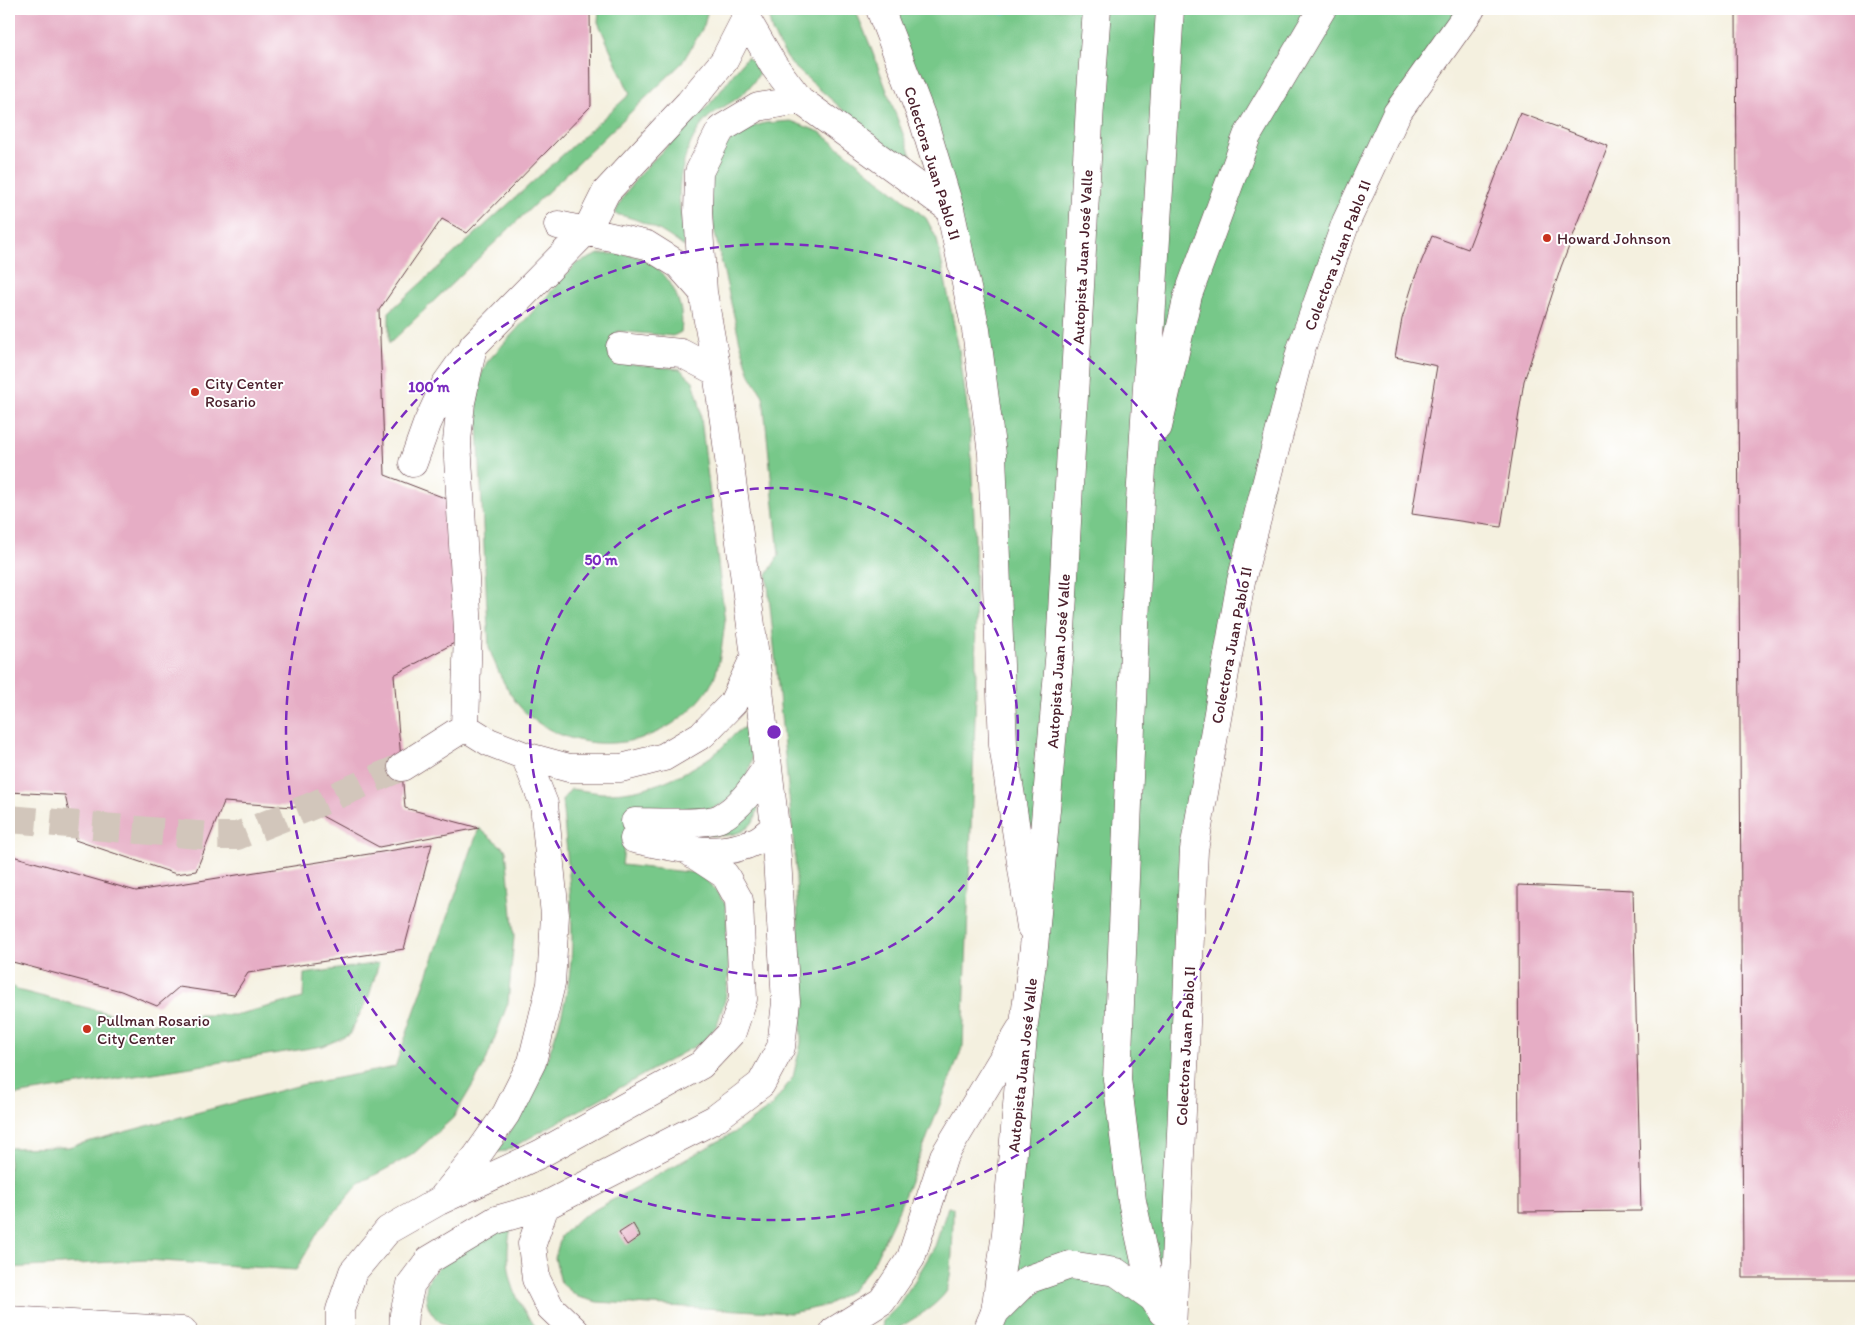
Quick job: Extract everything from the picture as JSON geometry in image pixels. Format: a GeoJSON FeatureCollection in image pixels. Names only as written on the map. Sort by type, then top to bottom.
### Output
{"type":"FeatureCollection","features":[{"type":"Feature","properties":{"kind":"main road","name":"Colectora Juan Pablo II"},"geometry":{"type":"LineString","coordinates":[[880,9],[924,123],[950,210],[976,330],[992,454],[1003,745],[1034,948]]}},
{"type":"Feature","properties":{"kind":"main road"},"geometry":{"type":"LineString","coordinates":[[1087,9],[1090,105]]}},
{"type":"Feature","properties":{"kind":"main road","name":"Autopista Juan José Valle"},"geometry":{"type":"LineString","coordinates":[[989,1326],[1006,1232],[1024,1024],[1034,948],[1060,649],[1097,9]]}},
{"type":"Feature","properties":{"kind":"main road"},"geometry":{"type":"LineString","coordinates":[[1170,9],[1140,501],[1118,1079],[1132,1201],[1153,1298],[1172,1330]]}},
{"type":"Feature","properties":{"kind":"main road"},"geometry":{"type":"LineString","coordinates":[[1140,501],[1188,295],[1243,145],[1322,9]]}},
{"type":"Feature","properties":{"kind":"main road","name":"Colectora Juan Pablo II"},"geometry":{"type":"LineString","coordinates":[[1172,1330],[1194,850],[1241,581],[1301,349],[1346,222],[1397,113],[1472,9]]}},
{"type":"Feature","properties":{"kind":"main road"},"geometry":{"type":"LineString","coordinates":[[746,14],[774,66],[800,100],[950,210]]}},
{"type":"Feature","properties":{"kind":"main road"},"geometry":{"type":"LineString","coordinates":[[413,463],[427,424],[445,386],[473,346],[587,230],[606,192],[690,103],[724,61],[746,14]]}},
{"type":"Feature","properties":{"kind":"main road"},"geometry":{"type":"LineString","coordinates":[[403,1331],[404,1314],[411,1284],[429,1260],[496,1220],[545,1206],[715,1119],[761,1084],[781,1047],[786,1002],[774,827],[755,656],[717,372],[703,292],[698,212],[700,172],[721,129],[758,107],[800,100]]}},
{"type":"Feature","properties":{"kind":"main road"},"geometry":{"type":"LineString","coordinates":[[558,225],[647,245],[679,265],[703,292]]}},
{"type":"Feature","properties":{"kind":"main road"},"geometry":{"type":"LineString","coordinates":[[465,727],[468,630],[456,441],[461,402],[473,346]]}},
{"type":"Feature","properties":{"kind":"main road"},"geometry":{"type":"LineString","coordinates":[[620,348],[681,353],[717,372]]}},
{"type":"Feature","properties":{"kind":"main road"},"geometry":{"type":"LineString","coordinates":[[465,727],[489,742],[525,756],[570,768],[621,768],[664,758],[703,734],[733,703],[755,656]]}},
{"type":"Feature","properties":{"kind":"main road"},"geometry":{"type":"LineString","coordinates":[[402,767],[465,727]]}},
{"type":"Feature","properties":{"kind":"main road"},"geometry":{"type":"LineString","coordinates":[[440,1202],[476,1157],[506,1114],[532,1062],[552,984],[555,915],[544,804],[525,756]]}},
{"type":"Feature","properties":{"kind":"main road"},"geometry":{"type":"LineString","coordinates":[[340,1331],[340,1310],[353,1272],[388,1230],[440,1202],[540,1154],[701,1064],[732,1032],[742,999],[739,900],[725,875],[687,850],[634,831],[719,819],[744,799],[767,767]]}},
{"type":"Feature","properties":{"kind":"main road"},"geometry":{"type":"LineString","coordinates":[[687,850],[724,851],[757,841],[774,827]]}},
{"type":"Feature","properties":{"kind":"main road"},"geometry":{"type":"LineString","coordinates":[[834,1331],[882,1301],[911,1258],[944,1156],[1024,1024]]}},
{"type":"Feature","properties":{"kind":"main road"},"geometry":{"type":"LineString","coordinates":[[545,1206],[532,1244],[536,1280],[550,1307],[575,1331]]}},
{"type":"Feature","properties":{"kind":"main road"},"geometry":{"type":"LineString","coordinates":[[989,1326],[1027,1280],[1070,1265],[1116,1272],[1153,1298]]}},
{"type":"Feature","properties":{"kind":"main road"},"geometry":{"type":"LineString","coordinates":[[9,1320],[183,1331]]}},
{"type":"Feature","properties":{"kind":"green space"},"geometry":{"type":"Polygon","coordinates":[[[599,9],[708,9],[704,26],[682,63],[389,344],[389,312],[630,94],[598,22],[599,9]]]}},
{"type":"Feature","properties":{"kind":"green space"},"geometry":{"type":"Polygon","coordinates":[[[767,9],[855,9],[912,158],[903,163],[790,63],[772,32],[767,9]]]}},
{"type":"Feature","properties":{"kind":"green space"},"geometry":{"type":"Polygon","coordinates":[[[880,9],[1471,9],[1397,113],[1301,349],[1194,850],[1172,1331],[987,1331],[1034,947],[976,330],[880,9]]]}},
{"type":"Feature","properties":{"kind":"green space"},"geometry":{"type":"Polygon","coordinates":[[[747,57],[753,62],[759,74],[742,95],[713,113],[703,124],[691,143],[683,165],[679,197],[684,247],[652,226],[615,214],[632,184],[656,157],[708,106],[747,57]]]}},
{"type":"Feature","properties":{"kind":"green space"},"geometry":{"type":"Polygon","coordinates":[[[791,121],[820,132],[926,218],[937,239],[959,350],[970,428],[975,540],[976,692],[963,1046],[899,1209],[873,1264],[852,1290],[825,1306],[791,1313],[597,1302],[578,1297],[561,1283],[555,1258],[561,1236],[580,1218],[735,1132],[771,1107],[793,1077],[801,1043],[801,984],[795,857],[767,575],[779,555],[763,396],[750,375],[740,342],[714,229],[710,194],[713,171],[723,147],[742,130],[765,123],[791,121]]]}},
{"type":"Feature","properties":{"kind":"green space"},"geometry":{"type":"Polygon","coordinates":[[[599,254],[628,255],[649,262],[666,277],[678,298],[681,309],[681,332],[673,336],[617,331],[615,362],[680,369],[693,381],[699,401],[725,622],[720,656],[713,681],[692,708],[672,724],[649,735],[625,742],[600,743],[575,739],[551,730],[529,716],[516,702],[500,676],[489,648],[477,405],[479,380],[487,362],[576,264],[599,254]]]}},
{"type":"Feature","properties":{"kind":"green space"},"geometry":{"type":"Polygon","coordinates":[[[745,727],[751,734],[752,760],[745,784],[727,802],[706,811],[629,805],[622,865],[696,873],[711,884],[726,905],[729,974],[725,1000],[717,1025],[704,1041],[506,1151],[497,1152],[539,1078],[559,1024],[566,997],[570,969],[572,923],[562,800],[571,789],[617,793],[660,783],[688,771],[713,755],[745,727]]]}},
{"type":"Feature","properties":{"kind":"green space"},"geometry":{"type":"Polygon","coordinates":[[[752,802],[758,805],[756,817],[743,831],[723,835],[692,833],[752,802]]]}},
{"type":"Feature","properties":{"kind":"green space"},"geometry":{"type":"Polygon","coordinates":[[[479,828],[506,850],[514,937],[508,1003],[484,1066],[453,1118],[412,1155],[360,1183],[320,1229],[296,1270],[147,1260],[9,1268],[9,1148],[68,1147],[301,1085],[395,1067],[479,828]]]}},
{"type":"Feature","properties":{"kind":"green space"},"geometry":{"type":"Polygon","coordinates":[[[379,963],[369,996],[349,1035],[323,1046],[9,1096],[9,983],[17,990],[151,1024],[192,1015],[235,1015],[303,998],[304,974],[379,963]]]}},
{"type":"Feature","properties":{"kind":"green space"},"geometry":{"type":"Polygon","coordinates":[[[948,1207],[953,1208],[953,1238],[950,1276],[946,1292],[935,1304],[922,1313],[900,1327],[886,1331],[882,1328],[883,1321],[896,1308],[935,1246],[948,1207]]]}},
{"type":"Feature","properties":{"kind":"green space"},"geometry":{"type":"Polygon","coordinates":[[[506,1227],[511,1228],[508,1256],[509,1269],[516,1295],[529,1318],[538,1329],[536,1331],[528,1331],[457,1328],[449,1327],[442,1323],[432,1313],[426,1299],[427,1284],[430,1277],[443,1264],[506,1227]]]}},
{"type":"Feature","properties":{"kind":"building","name":"City Center Rosario"},"geometry":{"type":"Polygon","coordinates":[[[9,9],[590,9],[591,106],[467,233],[442,219],[379,310],[385,475],[455,502],[460,640],[394,675],[405,808],[479,828],[379,847],[307,808],[224,802],[196,871],[176,874],[75,840],[65,795],[9,792],[9,9]]]}},
{"type":"Feature","properties":{"kind":"building"},"geometry":{"type":"Polygon","coordinates":[[[1736,9],[1861,9],[1861,1278],[1743,1278],[1736,9]]]}},
{"type":"Feature","properties":{"kind":"building"},"geometry":{"type":"Polygon","coordinates":[[[1520,113],[1608,146],[1561,267],[1524,381],[1501,527],[1412,514],[1437,366],[1395,357],[1402,319],[1415,277],[1432,236],[1468,249],[1520,113]]]}},
{"type":"Feature","properties":{"kind":"building"},"geometry":{"type":"Polygon","coordinates":[[[432,844],[404,949],[248,973],[234,995],[179,987],[157,1006],[121,991],[9,961],[9,855],[136,891],[432,844]]]}},
{"type":"Feature","properties":{"kind":"building"},"geometry":{"type":"Polygon","coordinates":[[[1518,885],[1633,890],[1641,1211],[1519,1212],[1518,885]]]}},
{"type":"Feature","properties":{"kind":"building"},"geometry":{"type":"Polygon","coordinates":[[[633,1224],[640,1236],[627,1245],[619,1233],[633,1224]]]}},
{"type":"Feature","properties":{"kind":"tunnel"},"geometry":{"type":"LineString","coordinates":[[9,819],[210,836],[237,836],[402,767]]}},
{"type":"Feature","properties":{"kind":"place","name":"Howard Johnson"},"geometry":{"type":"Point","coordinates":[1547,238]}},
{"type":"Feature","properties":{"kind":"place","name":"City Center Rosario"},"geometry":{"type":"Point","coordinates":[195,392]}},
{"type":"Feature","properties":{"kind":"place","name":"Pullman Rosario City Center"},"geometry":{"type":"Point","coordinates":[87,1029]}}]}
